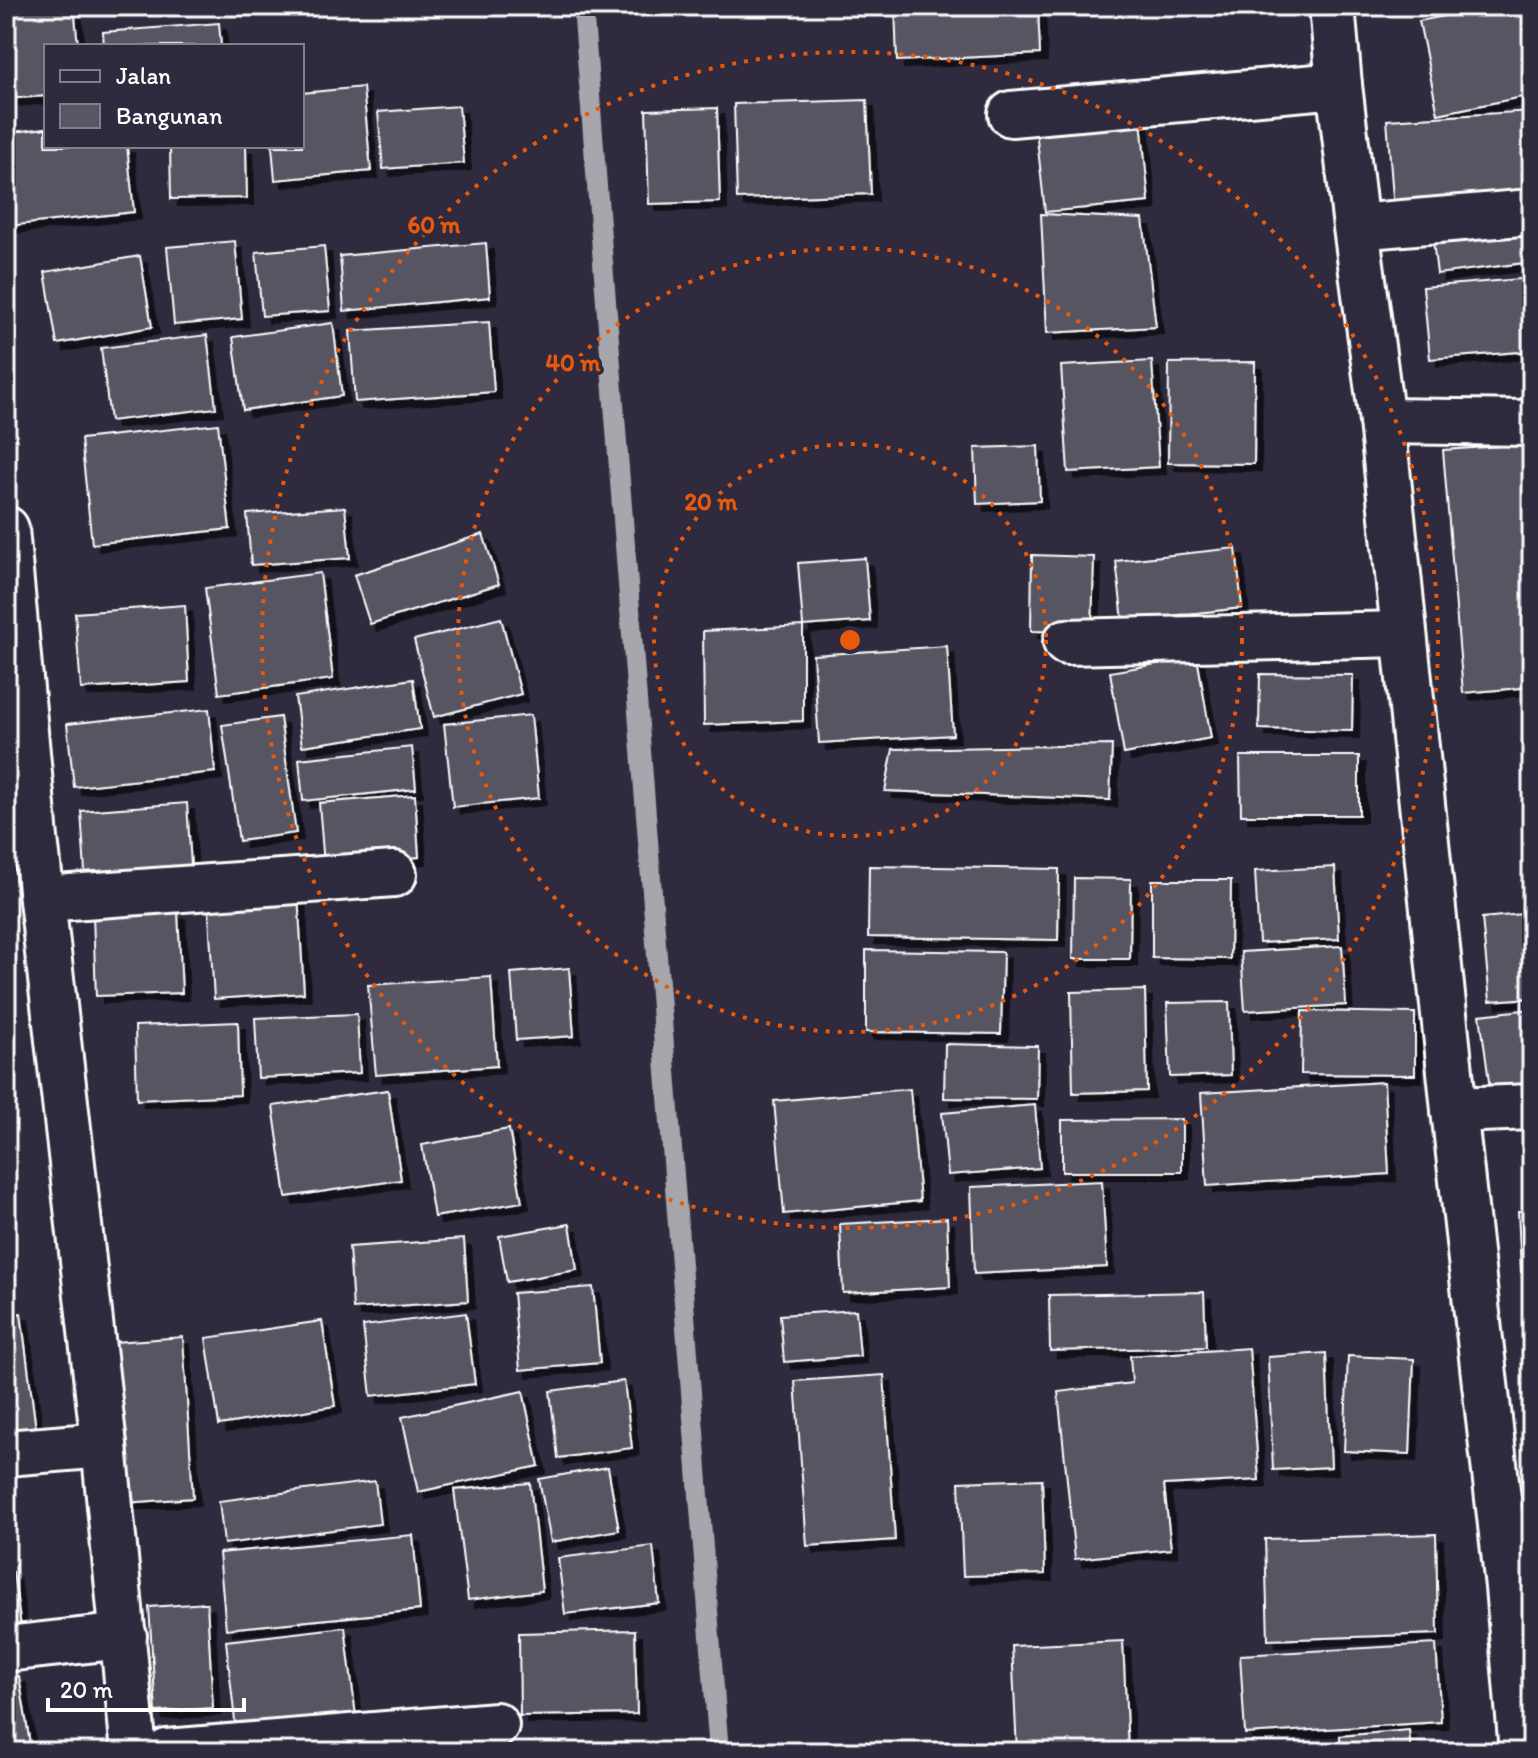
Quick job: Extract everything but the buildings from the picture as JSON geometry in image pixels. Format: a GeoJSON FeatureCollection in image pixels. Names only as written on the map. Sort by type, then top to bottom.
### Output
{"type":"FeatureCollection","features":[{"type":"Feature","properties":{"kind":"street"},"geometry":{"type":"LineString","coordinates":[[1332,6],[1356,227],[1382,421],[1454,1110],[1520,1587],[1522,1752]]}},
{"type":"Feature","properties":{"kind":"street"},"geometry":{"type":"LineString","coordinates":[[1011,114],[1339,85]]}},
{"type":"Feature","properties":{"kind":"street"},"geometry":{"type":"LineString","coordinates":[[1356,227],[1532,212]]}},
{"type":"Feature","properties":{"kind":"street"},"geometry":{"type":"LineString","coordinates":[[1382,421],[1532,423]]}},
{"type":"Feature","properties":{"kind":"street"},"geometry":{"type":"LineString","coordinates":[[6,529],[20,839],[42,899],[104,1445],[134,1752]]}},
{"type":"Feature","properties":{"kind":"street"},"geometry":{"type":"LineString","coordinates":[[1066,642],[1403,634]]}},
{"type":"Feature","properties":{"kind":"street"},"geometry":{"type":"LineString","coordinates":[[42,899],[394,874]]}},
{"type":"Feature","properties":{"kind":"street"},"geometry":{"type":"LineString","coordinates":[[1454,1110],[1532,1107]]}},
{"type":"Feature","properties":{"kind":"street"},"geometry":{"type":"LineString","coordinates":[[6,1453],[104,1445]]}},
{"type":"Feature","properties":{"kind":"street"},"geometry":{"type":"LineString","coordinates":[[6,1649],[124,1636]]}},
{"type":"Feature","properties":{"kind":"street"},"geometry":{"type":"LineString","coordinates":[[167,1752],[496,1725]]}},
{"type":"Feature","properties":{"kind":"waterway"},"geometry":{"type":"LineString","coordinates":[[583,6],[719,1752]]}}]}
